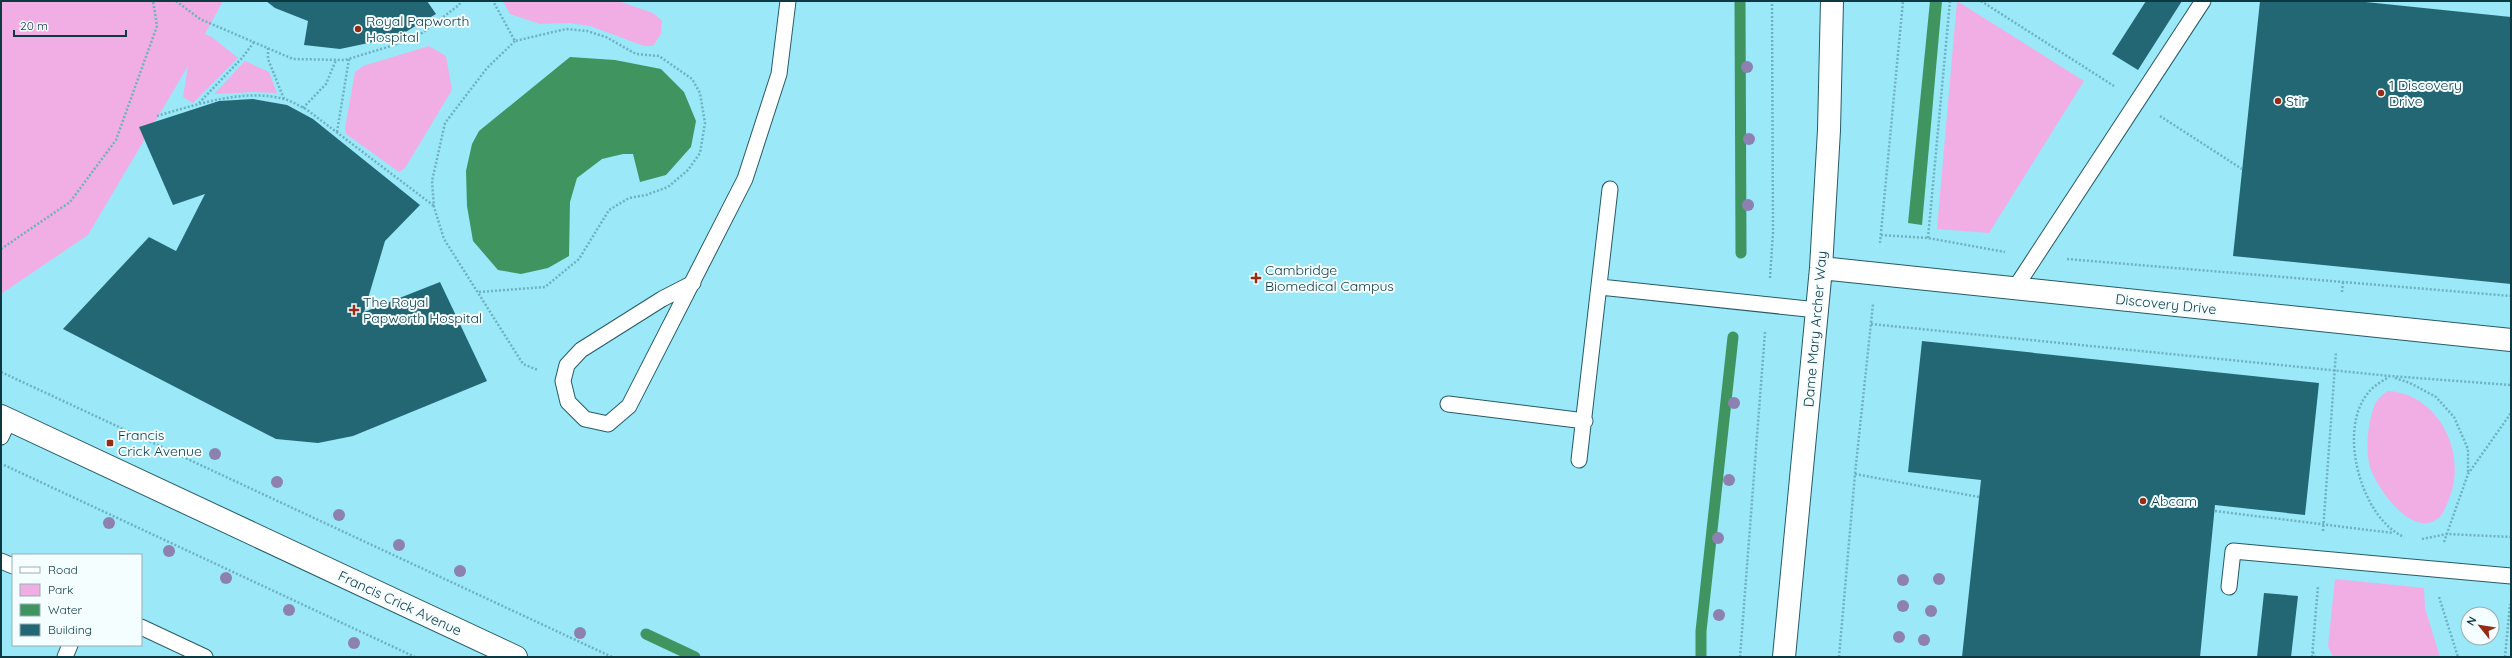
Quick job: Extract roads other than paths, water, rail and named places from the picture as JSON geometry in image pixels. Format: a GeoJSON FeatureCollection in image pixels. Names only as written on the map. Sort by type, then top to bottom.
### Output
{"type":"FeatureCollection","features":[{"type":"Feature","properties":{"kind":"street","name":"Dame Mary Archer Way"},"geometry":{"type":"LineString","coordinates":[[1784,657],[1821,268],[1829,130],[1832,1]]}},
{"type":"Feature","properties":{"kind":"street","name":"Discovery Drive"},"geometry":{"type":"LineString","coordinates":[[1821,268],[2511,340]]}},
{"type":"Feature","properties":{"kind":"street","name":"Francis Crick Avenue"},"geometry":{"type":"LineString","coordinates":[[4,425],[516,657]]}},
{"type":"Feature","properties":{"kind":"lane"},"geometry":{"type":"LineString","coordinates":[[693,283],[662,299],[582,350],[567,365],[563,381],[568,402],[585,419],[608,424],[628,406],[693,283],[745,179],[779,74],[788,1]]}},
{"type":"Feature","properties":{"kind":"lane"},"geometry":{"type":"LineString","coordinates":[[2015,288],[2203,1]]}},
{"type":"Feature","properties":{"kind":"lane"},"geometry":{"type":"LineString","coordinates":[[1579,460],[1585,420],[1610,189]]}},
{"type":"Feature","properties":{"kind":"lane"},"geometry":{"type":"LineString","coordinates":[[1600,287],[1817,310]]}},
{"type":"Feature","properties":{"kind":"lane"},"geometry":{"type":"LineString","coordinates":[[1448,404],[1585,420]]}},
{"type":"Feature","properties":{"kind":"lane"},"geometry":{"type":"LineString","coordinates":[[2229,587],[2233,551],[2511,576]]}},
{"type":"Feature","properties":{"kind":"lane"},"geometry":{"type":"LineString","coordinates":[[1,561],[12,566]]}},
{"type":"Feature","properties":{"kind":"lane"},"geometry":{"type":"LineString","coordinates":[[142,627],[205,657]]}},
{"type":"Feature","properties":{"kind":"lane"},"geometry":{"type":"LineString","coordinates":[[65,657],[70,646]]}},
{"type":"Feature","properties":{"kind":"water"},"geometry":{"type":"Polygon","coordinates":[[[1930,1],[1942,1],[1922,225],[1908,223],[1930,1]]]}},
{"type":"Feature","properties":{"kind":"water"},"geometry":{"type":"Polygon","coordinates":[[[570,57],[615,60],[661,69],[684,92],[696,121],[691,147],[666,175],[640,182],[633,154],[623,154],[602,159],[577,178],[570,202],[569,256],[548,268],[521,274],[498,270],[473,241],[467,206],[466,171],[472,144],[479,131],[570,57]]]}},
{"type":"Feature","properties":{"kind":"waterway"},"geometry":{"type":"LineString","coordinates":[[1740,1],[1741,253]]}},
{"type":"Feature","properties":{"kind":"waterway"},"geometry":{"type":"LineString","coordinates":[[1701,657],[1701,631],[1733,337]]}},
{"type":"Feature","properties":{"kind":"waterway"},"geometry":{"type":"LineString","coordinates":[[646,634],[695,657]]}},
{"type":"Feature","properties":{"kind":"place","name":"Royal Papworth Hospital"},"geometry":{"type":"Point","coordinates":[358,29]}},
{"type":"Feature","properties":{"kind":"place","name":"1 Discovery Drive"},"geometry":{"type":"Point","coordinates":[2381,93]}},
{"type":"Feature","properties":{"kind":"place","name":"Stir"},"geometry":{"type":"Point","coordinates":[2278,101]}},
{"type":"Feature","properties":{"kind":"place","name":"Cambridge Biomedical Campus"},"geometry":{"type":"Point","coordinates":[1256,278]}},
{"type":"Feature","properties":{"kind":"place","name":"The Royal Papworth Hospital"},"geometry":{"type":"Point","coordinates":[354,310]}},
{"type":"Feature","properties":{"kind":"place","name":"Francis Crick Avenue"},"geometry":{"type":"Point","coordinates":[110,443]}},
{"type":"Feature","properties":{"kind":"place","name":"Abcam"},"geometry":{"type":"Point","coordinates":[2143,501]}}]}
